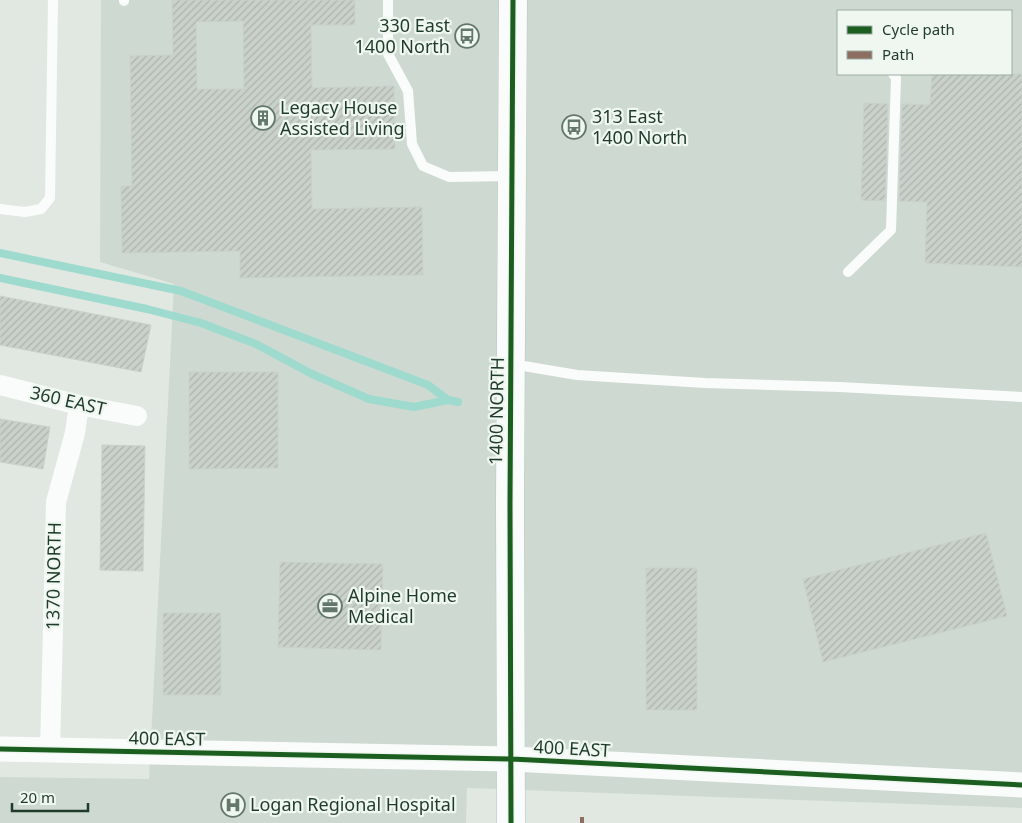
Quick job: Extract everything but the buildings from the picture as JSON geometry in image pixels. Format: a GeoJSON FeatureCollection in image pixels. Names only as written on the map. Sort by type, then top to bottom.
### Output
{"type":"FeatureCollection","features":[{"type":"Feature","properties":{"kind":"main road","name":"1400 NORTH"},"geometry":{"type":"LineString","coordinates":[[511,823],[510,503],[513,0]]}},
{"type":"Feature","properties":{"kind":"street","name":"360 EAST"},"geometry":{"type":"LineString","coordinates":[[0,385],[137,416]]}},
{"type":"Feature","properties":{"kind":"street","name":"1370 NORTH"},"geometry":{"type":"LineString","coordinates":[[50,751],[56,502],[74,433],[79,404]]}},
{"type":"Feature","properties":{"kind":"street","name":"400 EAST"},"geometry":{"type":"LineString","coordinates":[[0,749],[512,759],[1022,785]]}},
{"type":"Feature","properties":{"kind":"lane"},"geometry":{"type":"LineString","coordinates":[[0,209],[25,212],[41,208],[50,198],[53,0]]}},
{"type":"Feature","properties":{"kind":"lane"},"geometry":{"type":"LineString","coordinates":[[388,0],[388,54],[408,91],[412,144],[423,166],[449,177],[512,176]]}},
{"type":"Feature","properties":{"kind":"lane"},"geometry":{"type":"LineString","coordinates":[[848,272],[892,230],[896,78],[894,75]]}},
{"type":"Feature","properties":{"kind":"lane"},"geometry":{"type":"LineString","coordinates":[[511,364],[577,375],[705,383],[840,387],[1022,397]]}},
{"type":"Feature","properties":{"kind":"shaded area"},"geometry":{"type":"Polygon","coordinates":[[[101,0],[1022,0],[1022,808],[467,788],[466,823],[0,823],[0,777],[149,779],[174,284],[100,262],[101,0]]]}},
{"type":"Feature","properties":{"kind":"waterway"},"geometry":{"type":"LineString","coordinates":[[0,253],[181,291],[428,385],[448,400],[458,402]]}},
{"type":"Feature","properties":{"kind":"waterway"},"geometry":{"type":"LineString","coordinates":[[0,278],[147,309],[201,323],[256,344],[312,374],[369,399],[414,407],[448,400]]}},
{"type":"Feature","properties":{"kind":"marked path"},"geometry":{"type":"LineString","coordinates":[[582,817],[582,823]]}},
{"type":"Feature","properties":{"kind":"cycle path"},"geometry":{"type":"LineString","coordinates":[[511,823],[510,503],[513,0]]}},
{"type":"Feature","properties":{"kind":"cycle path"},"geometry":{"type":"LineString","coordinates":[[0,749],[512,759],[1022,785]]}},
{"type":"Feature","properties":{"kind":"place","name":"330 East 1400 North"},"geometry":{"type":"Point","coordinates":[467,36]}},
{"type":"Feature","properties":{"kind":"place","name":"Legacy House Assisted Living"},"geometry":{"type":"Point","coordinates":[263,118]}},
{"type":"Feature","properties":{"kind":"place","name":"313 East 1400 North"},"geometry":{"type":"Point","coordinates":[574,127]}},
{"type":"Feature","properties":{"kind":"place","name":"Alpine Home Medical"},"geometry":{"type":"Point","coordinates":[330,606]}},
{"type":"Feature","properties":{"kind":"place","name":"Logan Regional Hospital"},"geometry":{"type":"Point","coordinates":[233,805]}}]}
